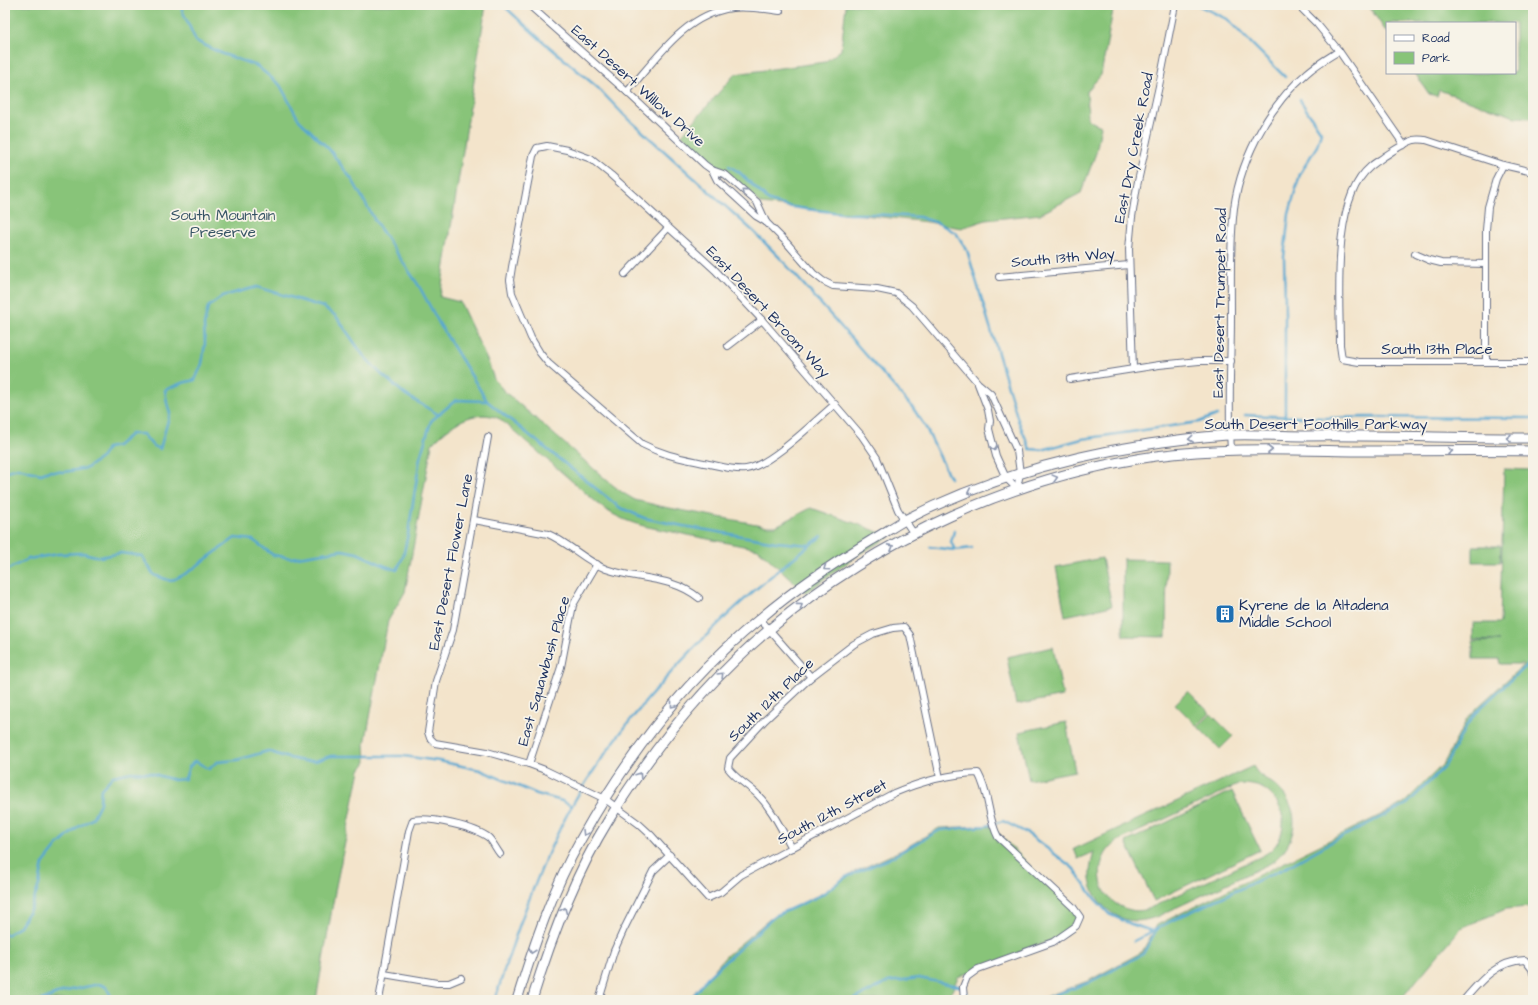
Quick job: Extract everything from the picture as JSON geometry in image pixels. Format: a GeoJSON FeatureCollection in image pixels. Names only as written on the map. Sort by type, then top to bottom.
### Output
{"type":"FeatureCollection","features":[{"type":"Feature","properties":{"kind":"street","name":"East Desert Willow Drive"},"geometry":{"type":"LineString","coordinates":[[529,5],[712,170],[717,180],[756,216],[766,222],[813,273],[823,281],[833,286],[896,292]]}},
{"type":"Feature","properties":{"kind":"street","name":"East Dry Creek Road"},"geometry":{"type":"LineString","coordinates":[[1133,369],[1129,249],[1137,186],[1159,86],[1174,5]]}},
{"type":"Feature","properties":{"kind":"street"},"geometry":{"type":"LineString","coordinates":[[1298,5],[1317,24],[1339,51],[1404,145],[1414,140],[1426,140],[1533,172]]}},
{"type":"Feature","properties":{"kind":"street"},"geometry":{"type":"LineString","coordinates":[[627,92],[678,34],[692,23],[713,13],[732,8],[780,11]]}},
{"type":"Feature","properties":{"kind":"street","name":"East Desert Trumpet Road"},"geometry":{"type":"LineString","coordinates":[[1231,450],[1233,216],[1243,166],[1264,125],[1285,95],[1306,73],[1339,51]]}},
{"type":"Feature","properties":{"kind":"street","name":"South 13th Place"},"geometry":{"type":"LineString","coordinates":[[1404,145],[1369,167],[1349,198],[1344,216],[1340,247],[1340,346],[1342,359],[1359,362],[1533,362]]}},
{"type":"Feature","properties":{"kind":"street","name":"East Desert Broom Way"},"geometry":{"type":"LineString","coordinates":[[835,404],[775,455],[760,465],[746,469],[678,458],[658,452],[642,444],[548,363],[531,338],[512,293],[510,280],[512,267],[533,156],[537,148],[547,146],[567,150],[591,159],[611,175],[714,270],[762,320],[835,404],[862,436],[877,458],[904,521],[914,534]]}},
{"type":"Feature","properties":{"kind":"street"},"geometry":{"type":"LineString","coordinates":[[1486,362],[1486,230],[1488,207],[1496,179],[1503,164]]}},
{"type":"Feature","properties":{"kind":"street","name":"East Desert Willow Drive"},"geometry":{"type":"LineString","coordinates":[[712,170],[726,175],[757,202],[766,222]]}},
{"type":"Feature","properties":{"kind":"street"},"geometry":{"type":"LineString","coordinates":[[625,274],[668,228]]}},
{"type":"Feature","properties":{"kind":"street"},"geometry":{"type":"LineString","coordinates":[[1415,254],[1441,263],[1486,264]]}},
{"type":"Feature","properties":{"kind":"street","name":"South 13th Way"},"geometry":{"type":"LineString","coordinates":[[999,277],[1129,265]]}},
{"type":"Feature","properties":{"kind":"street"},"geometry":{"type":"LineString","coordinates":[[898,286],[896,292],[912,306],[978,383],[991,394],[1017,451],[1020,474],[1018,489]]}},
{"type":"Feature","properties":{"kind":"street"},"geometry":{"type":"LineString","coordinates":[[728,346],[762,320]]}},
{"type":"Feature","properties":{"kind":"street"},"geometry":{"type":"LineString","coordinates":[[1070,379],[1199,361],[1231,361]]}},
{"type":"Feature","properties":{"kind":"street"},"geometry":{"type":"LineString","coordinates":[[978,383],[988,410],[990,421],[989,429],[996,456],[1006,478],[1018,489]]}},
{"type":"Feature","properties":{"kind":"street","name":"South Desert Foothills Parkway"},"geometry":{"type":"LineString","coordinates":[[517,1000],[538,934],[559,882],[579,841],[635,754],[674,703],[730,645],[759,618],[828,566],[904,521],[978,488],[1006,478],[1065,460],[1151,443],[1230,435],[1533,438]]}},
{"type":"Feature","properties":{"kind":"street","name":"East Desert Flower Lane"},"geometry":{"type":"LineString","coordinates":[[488,437],[453,630],[436,681],[428,732],[430,738],[435,743],[487,752],[529,764]]}},
{"type":"Feature","properties":{"kind":"street"},"geometry":{"type":"LineString","coordinates":[[1411,437],[1411,451]]}},
{"type":"Feature","properties":{"kind":"street","name":"South Desert Foothills Parkway"},"geometry":{"type":"LineString","coordinates":[[532,1000],[552,940],[574,886],[595,845],[617,808],[655,752],[688,710],[720,676],[769,629],[798,606],[868,559],[969,507],[1018,489],[1110,464],[1155,456],[1231,450],[1533,451]]}},
{"type":"Feature","properties":{"kind":"street"},"geometry":{"type":"LineString","coordinates":[[474,520],[548,534],[557,538],[597,564],[616,572],[681,586],[699,598]]}},
{"type":"Feature","properties":{"kind":"street","name":"East Squawbush Place"},"geometry":{"type":"LineString","coordinates":[[529,764],[561,667],[573,605],[597,564]]}},
{"type":"Feature","properties":{"kind":"street"},"geometry":{"type":"LineString","coordinates":[[759,618],[811,677]]}},
{"type":"Feature","properties":{"kind":"street","name":"South 12th Place"},"geometry":{"type":"LineString","coordinates":[[792,848],[774,817],[759,796],[728,768],[730,758],[765,720],[811,677],[854,644],[873,634],[893,628],[904,627],[910,635],[940,778]]}},
{"type":"Feature","properties":{"kind":"street"},"geometry":{"type":"LineString","coordinates":[[529,764],[545,770],[605,799],[639,824],[670,855],[653,871],[623,931],[614,951],[601,999]]}},
{"type":"Feature","properties":{"kind":"street","name":"South 12th Street"},"geometry":{"type":"LineString","coordinates":[[670,855],[708,898],[721,892],[741,876],[894,793],[908,787],[940,778],[978,773],[983,782],[992,827],[998,837],[1073,907],[1080,917],[1076,926],[1053,942],[978,969],[972,973],[967,977],[963,987],[964,1000]]}},
{"type":"Feature","properties":{"kind":"street"},"geometry":{"type":"LineString","coordinates":[[379,1000],[409,831],[413,820],[422,819],[470,828],[489,838],[500,854]]}},
{"type":"Feature","properties":{"kind":"street"},"geometry":{"type":"LineString","coordinates":[[538,934],[552,940]]}},
{"type":"Feature","properties":{"kind":"street"},"geometry":{"type":"LineString","coordinates":[[1464,1000],[1480,981],[1496,968],[1513,960],[1525,960],[1532,969],[1533,973]]}},
{"type":"Feature","properties":{"kind":"street"},"geometry":{"type":"LineString","coordinates":[[384,974],[438,983],[449,983],[460,978]]}},
{"type":"Feature","properties":{"kind":"green space","name":"South Mountain Preserve"},"geometry":{"type":"Polygon","coordinates":[[[5,5],[486,5],[440,297],[460,302],[488,362],[494,379],[504,391],[609,482],[635,500],[664,507],[767,526],[776,526],[811,508],[890,537],[859,554],[806,593],[758,549],[648,527],[630,522],[614,515],[603,508],[500,419],[481,415],[463,420],[446,430],[432,444],[405,592],[388,621],[365,744],[366,762],[360,770],[336,886],[316,1000],[5,1000],[5,5]]]}},
{"type":"Feature","properties":{"kind":"green space"},"geometry":{"type":"Polygon","coordinates":[[[846,5],[1114,5],[1101,75],[1087,91],[1088,120],[1101,126],[1096,153],[1081,193],[1040,214],[986,220],[961,228],[928,222],[761,204],[682,135],[735,74],[825,62],[841,50],[846,5]]]}},
{"type":"Feature","properties":{"kind":"green space"},"geometry":{"type":"Polygon","coordinates":[[[1368,5],[1533,5],[1533,118],[1515,117],[1439,90],[1437,96],[1429,94],[1416,74],[1516,74],[1516,22],[1386,22],[1386,32],[1368,5]]]}},
{"type":"Feature","properties":{"kind":"green space"},"geometry":{"type":"Polygon","coordinates":[[[1504,469],[1533,470],[1533,909],[1527,907],[1506,909],[1461,928],[1400,1000],[1037,1000],[1088,981],[1142,952],[1157,925],[1393,809],[1405,802],[1444,763],[1467,719],[1524,664],[1500,664],[1499,659],[1473,659],[1473,642],[1500,641],[1473,640],[1473,623],[1500,623],[1504,469]]]}},
{"type":"Feature","properties":{"kind":"green space"},"geometry":{"type":"Polygon","coordinates":[[[1473,546],[1501,546],[1500,562],[1473,562],[1473,546]]]}},
{"type":"Feature","properties":{"kind":"green space"},"geometry":{"type":"Polygon","coordinates":[[[1102,558],[1112,606],[1065,616],[1056,567],[1102,558]]]}},
{"type":"Feature","properties":{"kind":"green space"},"geometry":{"type":"Polygon","coordinates":[[[1123,559],[1167,560],[1166,637],[1123,636],[1123,559]]]}},
{"type":"Feature","properties":{"kind":"green space"},"geometry":{"type":"Polygon","coordinates":[[[1053,647],[1063,696],[1016,705],[1007,657],[1053,647]]]}},
{"type":"Feature","properties":{"kind":"green space"},"geometry":{"type":"Polygon","coordinates":[[[1188,691],[1210,713],[1197,726],[1175,704],[1188,691]]]}},
{"type":"Feature","properties":{"kind":"green space"},"geometry":{"type":"Polygon","coordinates":[[[1211,714],[1233,736],[1220,749],[1198,727],[1211,714]]]}},
{"type":"Feature","properties":{"kind":"green space"},"geometry":{"type":"Polygon","coordinates":[[[1066,722],[1075,771],[1029,780],[1019,732],[1066,722]]]}},
{"type":"Feature","properties":{"kind":"green space"},"geometry":{"type":"Polygon","coordinates":[[[1253,766],[1261,776],[1275,785],[1286,797],[1294,817],[1294,827],[1287,846],[1271,863],[1149,919],[1132,921],[1121,918],[1103,905],[1094,893],[1091,886],[1090,869],[1094,852],[1078,859],[1074,849],[1253,766]],[[1240,784],[1118,841],[1109,849],[1103,858],[1101,869],[1101,880],[1104,890],[1110,899],[1119,906],[1134,911],[1147,909],[1262,856],[1271,850],[1278,842],[1282,832],[1282,812],[1271,795],[1262,788],[1254,785],[1240,784]]]}},
{"type":"Feature","properties":{"kind":"green space"},"geometry":{"type":"Polygon","coordinates":[[[1232,791],[1260,850],[1154,901],[1126,842],[1232,791]]]}},
{"type":"Feature","properties":{"kind":"green space"},"geometry":{"type":"Polygon","coordinates":[[[980,826],[992,827],[1080,917],[1065,935],[958,977],[948,1000],[688,1000],[726,956],[772,917],[825,892],[850,874],[902,850],[939,828],[980,826]]]}},
{"type":"Feature","properties":{"kind":"waterway"},"geometry":{"type":"LineString","coordinates":[[182,5],[182,10],[196,41],[223,54],[257,66],[280,85],[299,120],[329,149],[353,181],[377,224],[419,286],[440,325],[487,401],[619,507],[644,518],[683,526],[776,542],[810,545]]}},
{"type":"Feature","properties":{"kind":"waterway"},"geometry":{"type":"LineString","coordinates":[[503,5],[540,39],[597,87],[623,114],[753,231],[781,259],[913,408],[926,428],[950,478]]}},
{"type":"Feature","properties":{"kind":"waterway"},"geometry":{"type":"LineString","coordinates":[[1198,5],[1227,19],[1285,77]]}},
{"type":"Feature","properties":{"kind":"waterway"},"geometry":{"type":"LineString","coordinates":[[1285,417],[1284,257],[1289,214],[1300,174],[1317,146],[1321,132],[1300,100]]}},
{"type":"Feature","properties":{"kind":"waterway"},"geometry":{"type":"LineString","coordinates":[[729,166],[739,172],[769,201],[786,206],[849,214],[919,217],[938,223],[956,233],[967,250],[1018,420],[1030,449],[1042,450],[1082,439],[1199,422],[1217,415]]}},
{"type":"Feature","properties":{"kind":"waterway"},"geometry":{"type":"LineString","coordinates":[[5,474],[7,471],[18,468],[41,474],[49,471],[64,472],[87,468],[102,457],[107,448],[117,446],[131,434],[143,434],[152,445],[160,449],[170,413],[165,390],[182,383],[195,380],[202,364],[205,343],[204,325],[208,307],[223,296],[257,287],[323,307],[336,316],[363,355],[380,373],[406,395],[439,415]]}},
{"type":"Feature","properties":{"kind":"waterway"},"geometry":{"type":"LineString","coordinates":[[5,571],[28,559],[58,554],[83,553],[100,557],[121,553],[142,556],[154,575],[171,581],[187,573],[235,538],[253,540],[273,555],[291,558],[342,550],[357,553],[397,570],[403,557],[420,458],[431,421],[456,400],[487,401]]}},
{"type":"Feature","properties":{"kind":"waterway"},"geometry":{"type":"LineString","coordinates":[[1245,415],[1327,418],[1533,418]]}},
{"type":"Feature","properties":{"kind":"waterway"},"geometry":{"type":"LineString","coordinates":[[954,531],[951,542],[955,550]]}},
{"type":"Feature","properties":{"kind":"waterway"},"geometry":{"type":"LineString","coordinates":[[495,1000],[528,901],[548,853],[571,807],[600,761],[624,728],[654,692],[722,620],[746,598],[822,536]]}},
{"type":"Feature","properties":{"kind":"waterway"},"geometry":{"type":"LineString","coordinates":[[930,547],[955,550],[972,548]]}},
{"type":"Feature","properties":{"kind":"waterway"},"geometry":{"type":"LineString","coordinates":[[1134,941],[1175,919],[1285,868],[1328,844],[1407,804],[1445,766],[1466,726],[1475,713],[1533,659]]}},
{"type":"Feature","properties":{"kind":"waterway"},"geometry":{"type":"LineString","coordinates":[[5,934],[7,935],[20,926],[31,908],[39,885],[43,864],[57,846],[78,827],[92,819],[100,803],[101,789],[113,776],[131,772],[150,773],[174,780],[185,779],[189,767],[195,761],[209,769],[217,762],[237,760],[268,751],[303,761],[315,761],[331,756],[403,756],[439,761],[480,770],[537,794],[562,801],[572,806]]}},
{"type":"Feature","properties":{"kind":"waterway"},"geometry":{"type":"LineString","coordinates":[[690,1000],[707,978],[775,916],[821,895],[846,877],[890,858],[940,830],[986,826],[1003,821],[1027,833],[1073,868],[1095,899],[1109,914],[1131,924],[1152,931]]}},
{"type":"Feature","properties":{"kind":"waterway"},"geometry":{"type":"LineString","coordinates":[[1040,1000],[1088,983],[1143,954],[1157,929]]}},
{"type":"Feature","properties":{"kind":"waterway"},"geometry":{"type":"LineString","coordinates":[[853,1000],[888,982],[919,978],[963,987]]}},
{"type":"Feature","properties":{"kind":"waterway"},"geometry":{"type":"LineString","coordinates":[[42,1000],[62,992],[99,984],[106,987],[111,996],[118,1000]]}},
{"type":"Feature","properties":{"kind":"waterway"},"geometry":{"type":"LineString","coordinates":[[966,991],[971,1000]]}},
{"type":"Feature","properties":{"kind":"place","name":"Kyrene de la Altadena Middle School"},"geometry":{"type":"Point","coordinates":[1225,614]}}]}
